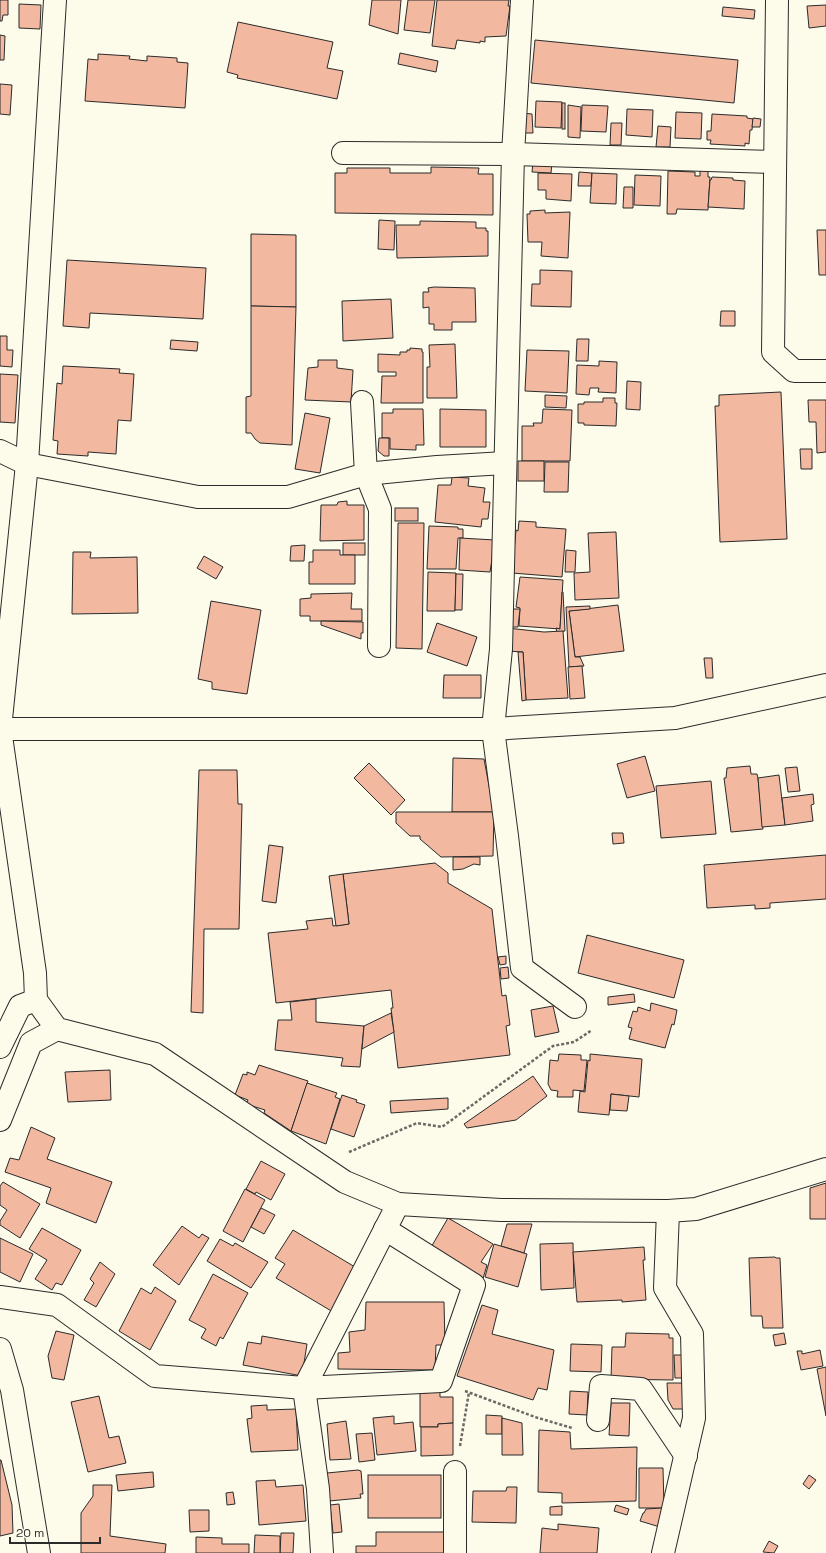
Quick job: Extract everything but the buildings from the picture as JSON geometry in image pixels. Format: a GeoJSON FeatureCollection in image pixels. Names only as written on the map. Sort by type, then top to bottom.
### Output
{"type":"FeatureCollection","features":[{"type":"Feature","properties":{"kind":"street"},"geometry":{"type":"LineString","coordinates":[[55,0],[27,464],[0,729],[35,973],[36,1000],[57,1029],[155,1054],[345,1182],[398,1204],[501,1210],[668,1211],[696,1209],[826,1169]]}},
{"type":"Feature","properties":{"kind":"street"},"geometry":{"type":"LineString","coordinates":[[522,0],[513,154],[501,649],[493,729],[508,836],[522,968],[575,1007]]}},
{"type":"Feature","properties":{"kind":"street"},"geometry":{"type":"LineString","coordinates":[[777,0],[773,352],[794,371],[826,371]]}},
{"type":"Feature","properties":{"kind":"street"},"geometry":{"type":"LineString","coordinates":[[343,153],[513,154],[775,162]]}},
{"type":"Feature","properties":{"kind":"street"},"geometry":{"type":"LineString","coordinates":[[362,402],[366,474],[380,508],[379,646]]}},
{"type":"Feature","properties":{"kind":"street"},"geometry":{"type":"LineString","coordinates":[[0,451],[27,464],[198,497],[288,497],[366,474],[437,466],[506,463]]}},
{"type":"Feature","properties":{"kind":"street"},"geometry":{"type":"LineString","coordinates":[[0,729],[493,729],[675,718],[826,685]]}},
{"type":"Feature","properties":{"kind":"street"},"geometry":{"type":"LineString","coordinates":[[0,1047],[20,1006],[36,1000]]}},
{"type":"Feature","properties":{"kind":"street"},"geometry":{"type":"LineString","coordinates":[[0,1120],[30,1043],[57,1029]]}},
{"type":"Feature","properties":{"kind":"street"},"geometry":{"type":"LineString","coordinates":[[322,1553],[318,1489],[304,1388],[398,1204]]}},
{"type":"Feature","properties":{"kind":"street"},"geometry":{"type":"LineString","coordinates":[[663,1553],[694,1418],[692,1334],[665,1288],[668,1211]]}},
{"type":"Feature","properties":{"kind":"street"},"geometry":{"type":"LineString","coordinates":[[0,1297],[57,1305],[155,1376],[304,1388],[440,1381],[474,1285],[386,1229]]}},
{"type":"Feature","properties":{"kind":"street"},"geometry":{"type":"LineString","coordinates":[[0,1349],[12,1390],[39,1553]]}},
{"type":"Feature","properties":{"kind":"street"},"geometry":{"type":"LineString","coordinates":[[598,1420],[601,1386],[641,1388],[686,1456]]}},
{"type":"Feature","properties":{"kind":"street"},"geometry":{"type":"LineString","coordinates":[[455,1472],[455,1553]]}},
{"type":"Feature","properties":{"kind":"path"},"geometry":{"type":"LineString","coordinates":[[320,1165],[417,1123],[442,1127],[553,1046],[574,1042],[592,1030],[575,1007]]}},
{"type":"Feature","properties":{"kind":"path"},"geometry":{"type":"LineString","coordinates":[[440,1381],[535,1417],[574,1428],[598,1420]]}},
{"type":"Feature","properties":{"kind":"path"},"geometry":{"type":"LineString","coordinates":[[455,1472],[469,1392]]}}]}
